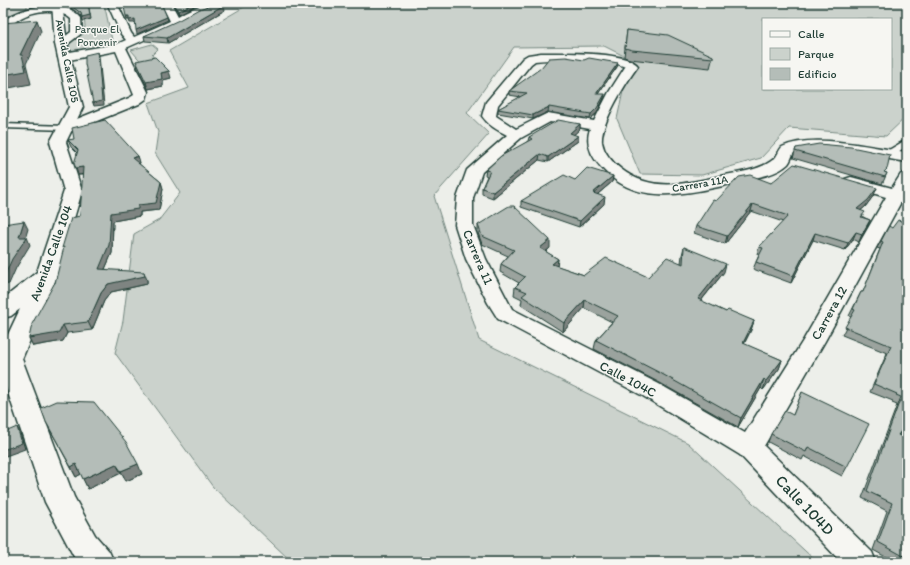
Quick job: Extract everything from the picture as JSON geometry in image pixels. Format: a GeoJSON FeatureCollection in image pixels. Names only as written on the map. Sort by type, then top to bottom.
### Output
{"type":"FeatureCollection","features":[{"type":"Feature","properties":{"kind":"main road","name":"Avenida Calle 105"},"geometry":{"type":"LineString","coordinates":[[57,6],[61,44],[76,107],[68,123]]}},
{"type":"Feature","properties":{"kind":"main road","name":"Avenida Calle 104"},"geometry":{"type":"LineString","coordinates":[[68,123],[58,142],[73,192],[47,274],[6,361],[60,502],[84,545],[98,562]]}},
{"type":"Feature","properties":{"kind":"main road"},"geometry":{"type":"LineString","coordinates":[[3,311],[47,274]]}},
{"type":"Feature","properties":{"kind":"street"},"geometry":{"type":"LineString","coordinates":[[112,3],[126,34],[132,42]]}},
{"type":"Feature","properties":{"kind":"street"},"geometry":{"type":"LineString","coordinates":[[166,3],[176,22]]}},
{"type":"Feature","properties":{"kind":"street"},"geometry":{"type":"LineString","coordinates":[[64,57],[120,47],[176,22],[195,10],[219,3]]}},
{"type":"Feature","properties":{"kind":"street"},"geometry":{"type":"LineString","coordinates":[[3,26],[21,14],[57,6],[72,12],[76,18],[77,33],[61,44]]}},
{"type":"Feature","properties":{"kind":"street"},"geometry":{"type":"LineString","coordinates":[[68,123],[134,101],[141,96],[142,92],[120,47]]}},
{"type":"Feature","properties":{"kind":"street","name":"Carrera 11A"},"geometry":{"type":"LineString","coordinates":[[516,135],[493,121],[489,116],[491,105],[527,61],[532,58],[541,57],[616,60],[629,63],[632,66],[607,107],[595,140],[600,154],[607,166],[619,176],[639,185],[658,190],[680,190],[767,170],[788,163],[787,150],[795,146],[836,146],[887,155]]}},
{"type":"Feature","properties":{"kind":"street","name":"Carrera 11"},"geometry":{"type":"LineString","coordinates":[[505,314],[476,259],[464,225],[465,198],[475,170],[516,135],[548,117],[599,126]]}},
{"type":"Feature","properties":{"kind":"street"},"geometry":{"type":"LineString","coordinates":[[887,155],[907,157]]}},
{"type":"Feature","properties":{"kind":"street"},"geometry":{"type":"LineString","coordinates":[[833,176],[901,196]]}},
{"type":"Feature","properties":{"kind":"street","name":"Carrera 12"},"geometry":{"type":"LineString","coordinates":[[749,448],[901,196],[907,177]]}},
{"type":"Feature","properties":{"kind":"street","name":"Calle 104C"},"geometry":{"type":"LineString","coordinates":[[505,314],[651,390],[749,448]]}},
{"type":"Feature","properties":{"kind":"street","name":"Calle 104D"},"geometry":{"type":"LineString","coordinates":[[749,448],[861,562]]}},
{"type":"Feature","properties":{"kind":"lane"},"geometry":{"type":"LineString","coordinates":[[3,126],[68,123]]}},
{"type":"Feature","properties":{"kind":"lane"},"geometry":{"type":"LineString","coordinates":[[887,155],[907,143]]}},
{"type":"Feature","properties":{"kind":"green space"},"geometry":{"type":"Polygon","coordinates":[[[3,3],[28,3],[26,10],[27,12],[3,24],[3,3]]]}},
{"type":"Feature","properties":{"kind":"green space","name":"Parque El Porvenir"},"geometry":{"type":"Polygon","coordinates":[[[88,3],[104,3],[113,45],[74,52],[69,48],[74,38],[84,30],[84,17],[75,12],[59,7],[88,3]]]}},
{"type":"Feature","properties":{"kind":"green space"},"geometry":{"type":"Polygon","coordinates":[[[251,3],[907,3],[907,116],[886,136],[789,128],[761,158],[702,175],[640,174],[617,119],[630,59],[604,46],[514,47],[467,113],[489,134],[434,196],[479,340],[688,443],[817,562],[292,562],[213,487],[115,353],[123,321],[134,234],[159,220],[180,193],[155,153],[158,132],[148,103],[189,88],[169,51],[251,3]]]}},
{"type":"Feature","properties":{"kind":"green space"},"geometry":{"type":"Polygon","coordinates":[[[152,44],[158,49],[152,55],[157,62],[144,65],[131,50],[152,44]]]}},
{"type":"Feature","properties":{"kind":"building"},"geometry":{"type":"Polygon","coordinates":[[[72,3],[88,3],[90,15],[82,17],[81,13],[70,5],[72,3]]]}},
{"type":"Feature","properties":{"kind":"building"},"geometry":{"type":"Polygon","coordinates":[[[123,3],[161,3],[167,17],[136,30],[135,19],[129,20],[129,16],[126,16],[123,3]]]}},
{"type":"Feature","properties":{"kind":"building"},"geometry":{"type":"Polygon","coordinates":[[[174,3],[194,3],[178,11],[174,3]]]}},
{"type":"Feature","properties":{"kind":"building"},"geometry":{"type":"Polygon","coordinates":[[[214,4],[224,5],[167,38],[144,36],[199,9],[214,4]]]}},
{"type":"Feature","properties":{"kind":"building"},"geometry":{"type":"Polygon","coordinates":[[[37,20],[20,55],[22,55],[26,71],[3,75],[3,23],[37,20]]]}},
{"type":"Feature","properties":{"kind":"building"},"geometry":{"type":"Polygon","coordinates":[[[627,30],[668,35],[713,56],[713,58],[625,48],[627,30]]]}},
{"type":"Feature","properties":{"kind":"building"},"geometry":{"type":"Polygon","coordinates":[[[98,52],[102,101],[93,103],[85,64],[85,55],[98,52]]]}},
{"type":"Feature","properties":{"kind":"building"},"geometry":{"type":"Polygon","coordinates":[[[155,57],[169,71],[161,73],[162,79],[146,82],[136,61],[155,57]]]}},
{"type":"Feature","properties":{"kind":"building"},"geometry":{"type":"Polygon","coordinates":[[[566,57],[584,60],[589,58],[618,63],[596,94],[605,94],[597,108],[591,114],[549,107],[533,115],[498,109],[527,93],[509,91],[541,68],[549,58],[566,57]]]}},
{"type":"Feature","properties":{"kind":"building"},"geometry":{"type":"Polygon","coordinates":[[[105,120],[138,156],[132,158],[161,182],[156,203],[138,205],[138,209],[111,213],[109,245],[99,269],[144,272],[145,276],[108,284],[101,293],[88,322],[63,325],[59,333],[29,338],[32,324],[55,283],[64,247],[62,248],[71,218],[80,216],[83,167],[76,168],[74,164],[78,150],[68,140],[74,139],[72,128],[105,120]]]}},
{"type":"Feature","properties":{"kind":"building"},"geometry":{"type":"Polygon","coordinates":[[[558,120],[580,124],[570,133],[578,136],[548,157],[540,154],[493,192],[482,188],[490,171],[486,170],[501,156],[532,139],[529,137],[558,120]]]}},
{"type":"Feature","properties":{"kind":"building"},"geometry":{"type":"Polygon","coordinates":[[[819,144],[851,147],[890,155],[887,169],[884,172],[887,173],[885,177],[795,151],[796,148],[819,144]]]}},
{"type":"Feature","properties":{"kind":"building"},"geometry":{"type":"Polygon","coordinates":[[[794,164],[877,188],[868,200],[857,209],[865,212],[861,217],[870,220],[862,234],[856,232],[848,243],[815,233],[793,276],[756,262],[763,248],[759,247],[788,216],[753,204],[727,236],[696,226],[713,200],[716,201],[739,177],[750,175],[771,183],[794,164]]]}},
{"type":"Feature","properties":{"kind":"building"},"geometry":{"type":"Polygon","coordinates":[[[587,168],[613,176],[593,193],[605,197],[580,221],[521,201],[564,175],[575,180],[587,168]]]}},
{"type":"Feature","properties":{"kind":"building"},"geometry":{"type":"Polygon","coordinates":[[[509,206],[514,206],[550,240],[540,248],[558,259],[552,264],[584,275],[606,258],[648,277],[667,257],[683,264],[684,247],[726,264],[698,299],[726,312],[728,310],[754,321],[743,343],[782,360],[766,381],[764,379],[741,418],[662,374],[596,340],[618,316],[585,300],[564,323],[522,296],[527,292],[515,287],[525,277],[501,264],[514,250],[482,236],[478,225],[509,206]]]}},
{"type":"Feature","properties":{"kind":"building"},"geometry":{"type":"Polygon","coordinates":[[[898,220],[907,223],[907,423],[898,435],[907,439],[907,558],[878,542],[892,503],[867,491],[901,397],[874,384],[891,346],[845,327],[855,310],[853,309],[861,292],[863,292],[883,242],[881,241],[889,226],[892,228],[898,220]]]}},
{"type":"Feature","properties":{"kind":"building"},"geometry":{"type":"Polygon","coordinates":[[[24,221],[19,237],[27,237],[12,259],[5,275],[3,275],[3,224],[24,221]]]}},
{"type":"Feature","properties":{"kind":"building"},"geometry":{"type":"Polygon","coordinates":[[[802,392],[869,424],[847,467],[808,447],[806,452],[771,434],[785,411],[793,415],[802,392]]]}},
{"type":"Feature","properties":{"kind":"building"},"geometry":{"type":"Polygon","coordinates":[[[57,401],[94,402],[126,442],[138,464],[121,471],[116,464],[83,479],[76,464],[71,467],[46,422],[41,408],[57,401]]]}},
{"type":"Feature","properties":{"kind":"building"},"geometry":{"type":"Polygon","coordinates":[[[17,427],[22,443],[3,450],[3,433],[17,427]]]}}]}
